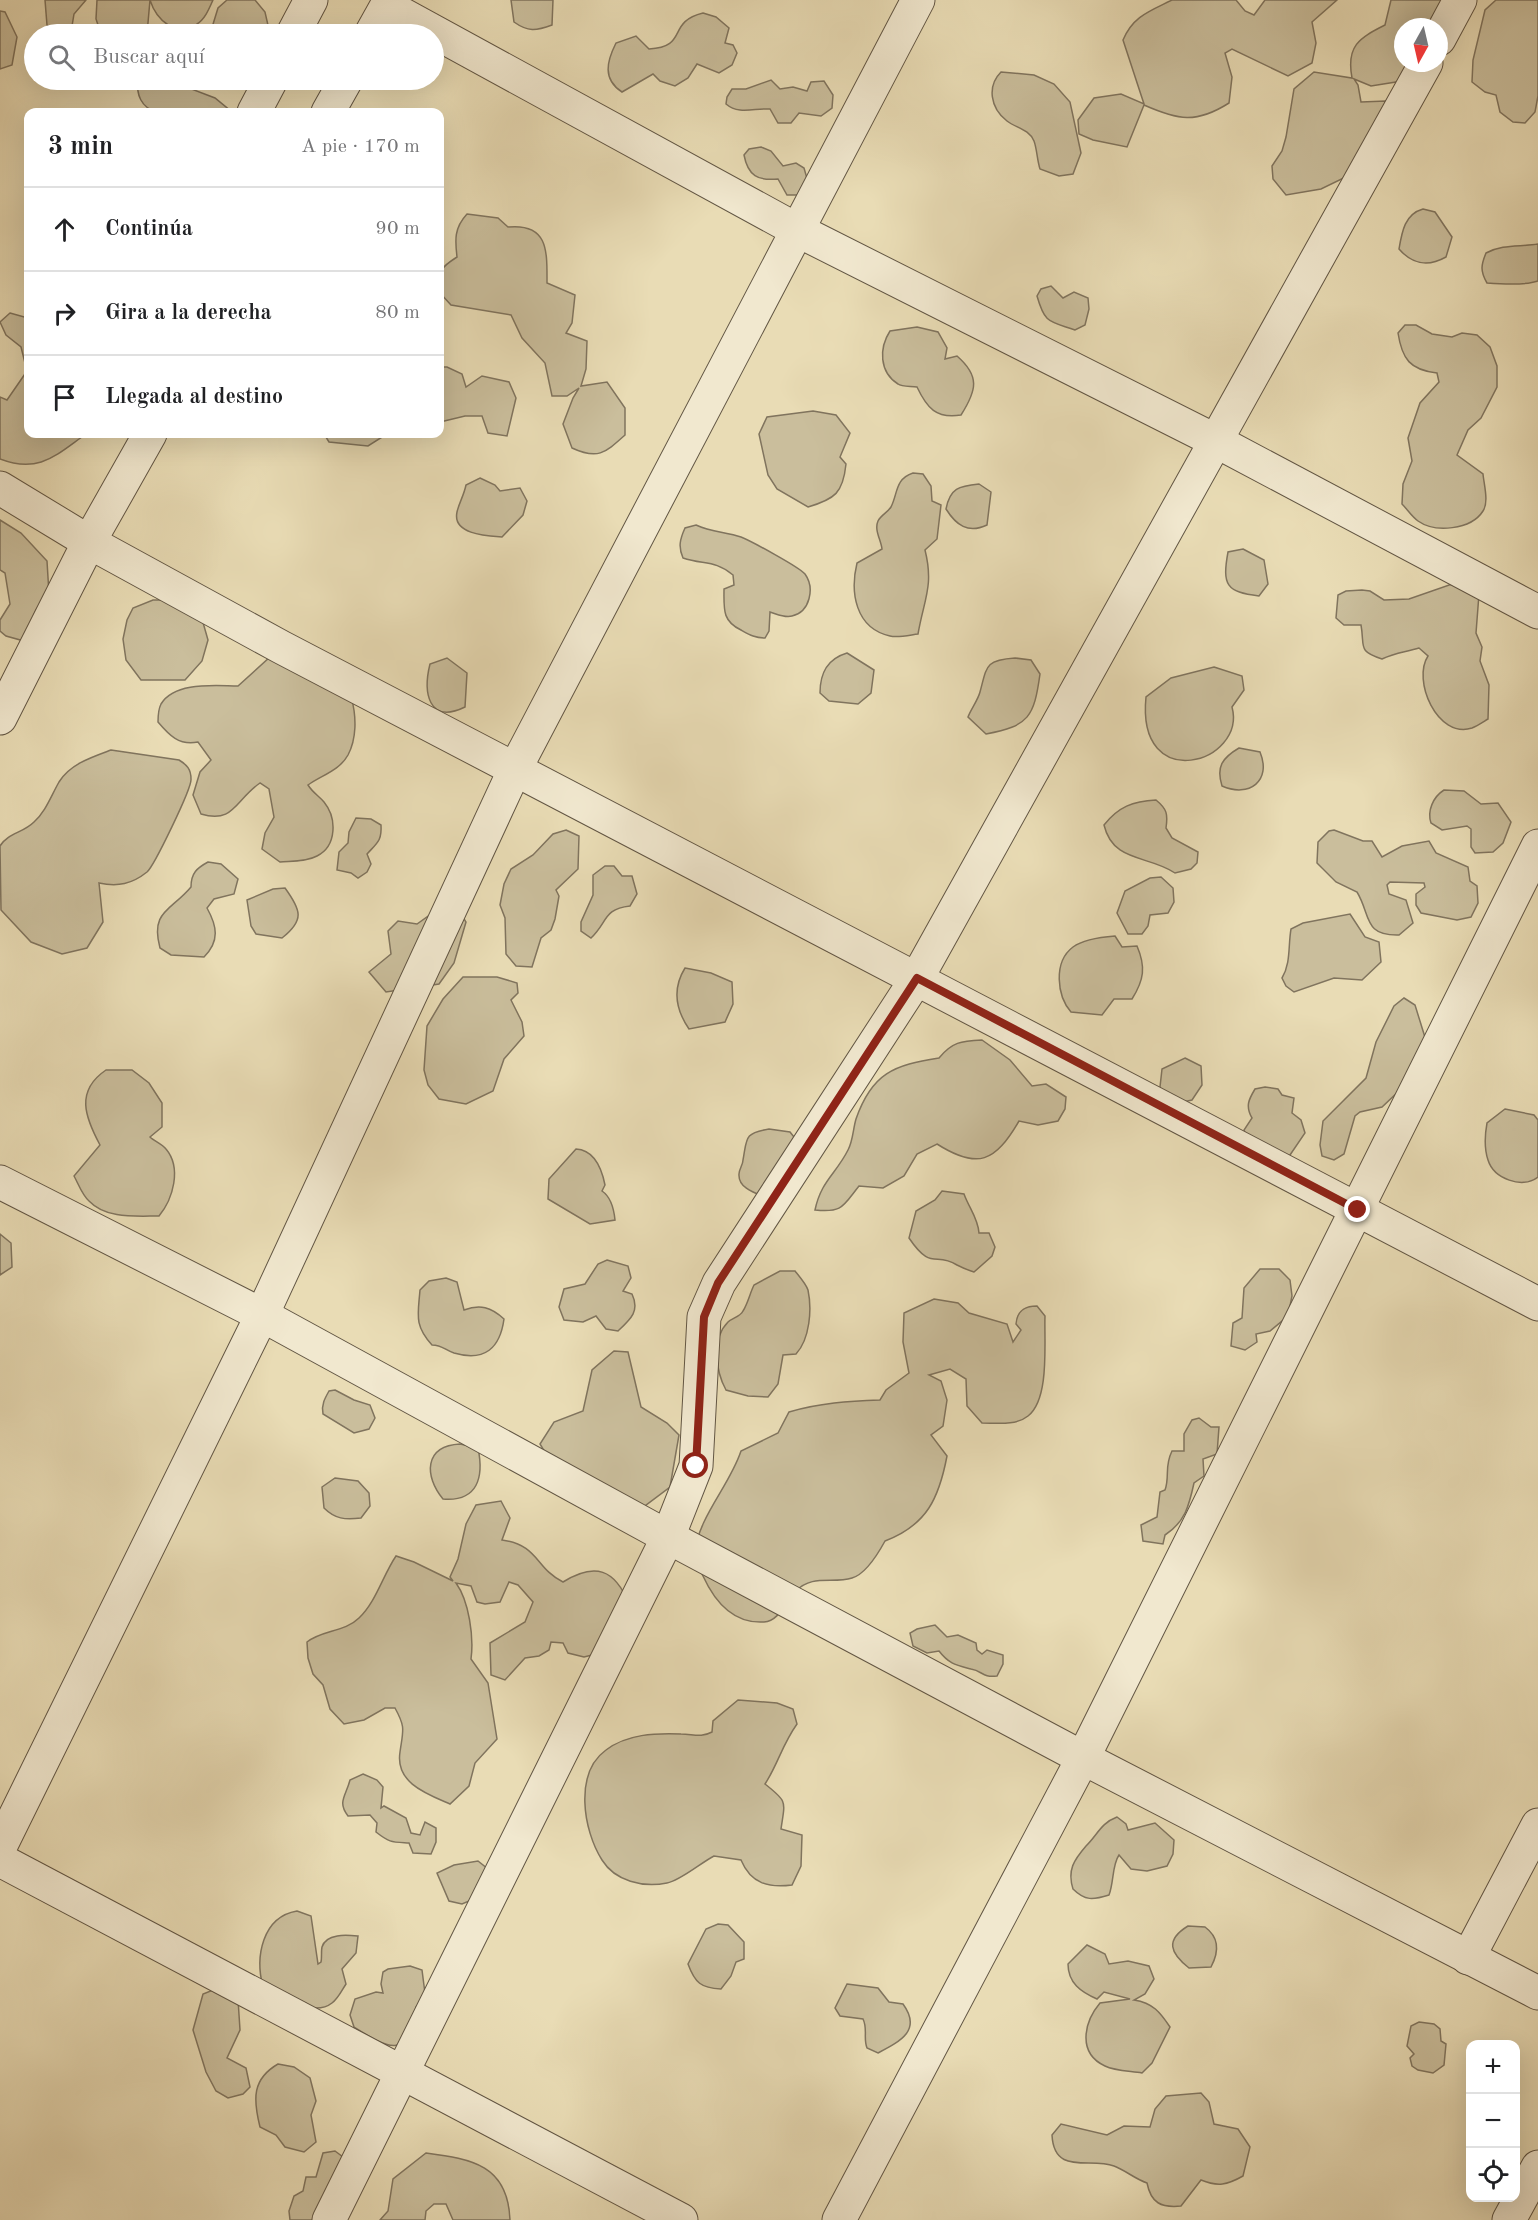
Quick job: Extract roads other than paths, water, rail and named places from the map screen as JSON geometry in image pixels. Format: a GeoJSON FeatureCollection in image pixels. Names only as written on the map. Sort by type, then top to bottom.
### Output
{"type":"FeatureCollection","features":[{"type":"Feature","properties":{"kind":"street"},"geometry":{"type":"LineString","coordinates":[[298,24],[310,0]]}},
{"type":"Feature","properties":{"kind":"street"},"geometry":{"type":"LineString","coordinates":[[0,1847],[262,1315],[515,769],[918,0]]}},
{"type":"Feature","properties":{"kind":"street"},"geometry":{"type":"LineString","coordinates":[[1448,23],[1461,0]]}},
{"type":"Feature","properties":{"kind":"street"},"geometry":{"type":"LineString","coordinates":[[376,24],[388,3],[426,24]]}},
{"type":"Feature","properties":{"kind":"street"},"geometry":{"type":"LineString","coordinates":[[444,34],[797,230],[1216,441],[1538,612]]}},
{"type":"Feature","properties":{"kind":"street"},"geometry":{"type":"LineString","coordinates":[[329,2220],[404,2073],[668,1537],[696,1466],[704,1317],[718,1283],[917,978],[1421,72]]}},
{"type":"Feature","properties":{"kind":"street"},"geometry":{"type":"LineString","coordinates":[[256,108],[266,90]]}},
{"type":"Feature","properties":{"kind":"street"},"geometry":{"type":"LineString","coordinates":[[330,108],[340,90]]}},
{"type":"Feature","properties":{"kind":"street"},"geometry":{"type":"LineString","coordinates":[[0,718],[89,542],[148,438]]}},
{"type":"Feature","properties":{"kind":"street"},"geometry":{"type":"LineString","coordinates":[[0,488],[89,542],[281,647],[1538,1304]]}},
{"type":"Feature","properties":{"kind":"street"},"geometry":{"type":"LineString","coordinates":[[839,2220],[1083,1758],[1538,846]]}},
{"type":"Feature","properties":{"kind":"street"},"geometry":{"type":"LineString","coordinates":[[0,1182],[262,1315],[668,1537],[1083,1758],[1538,1994]]}},
{"type":"Feature","properties":{"kind":"street"},"geometry":{"type":"LineString","coordinates":[[1468,1958],[1538,1825]]}},
{"type":"Feature","properties":{"kind":"street"},"geometry":{"type":"LineString","coordinates":[[0,1860],[681,2220]]}},
{"type":"Feature","properties":{"kind":"street"},"geometry":{"type":"LineString","coordinates":[[1509,2220],[1538,2167]]}}]}
